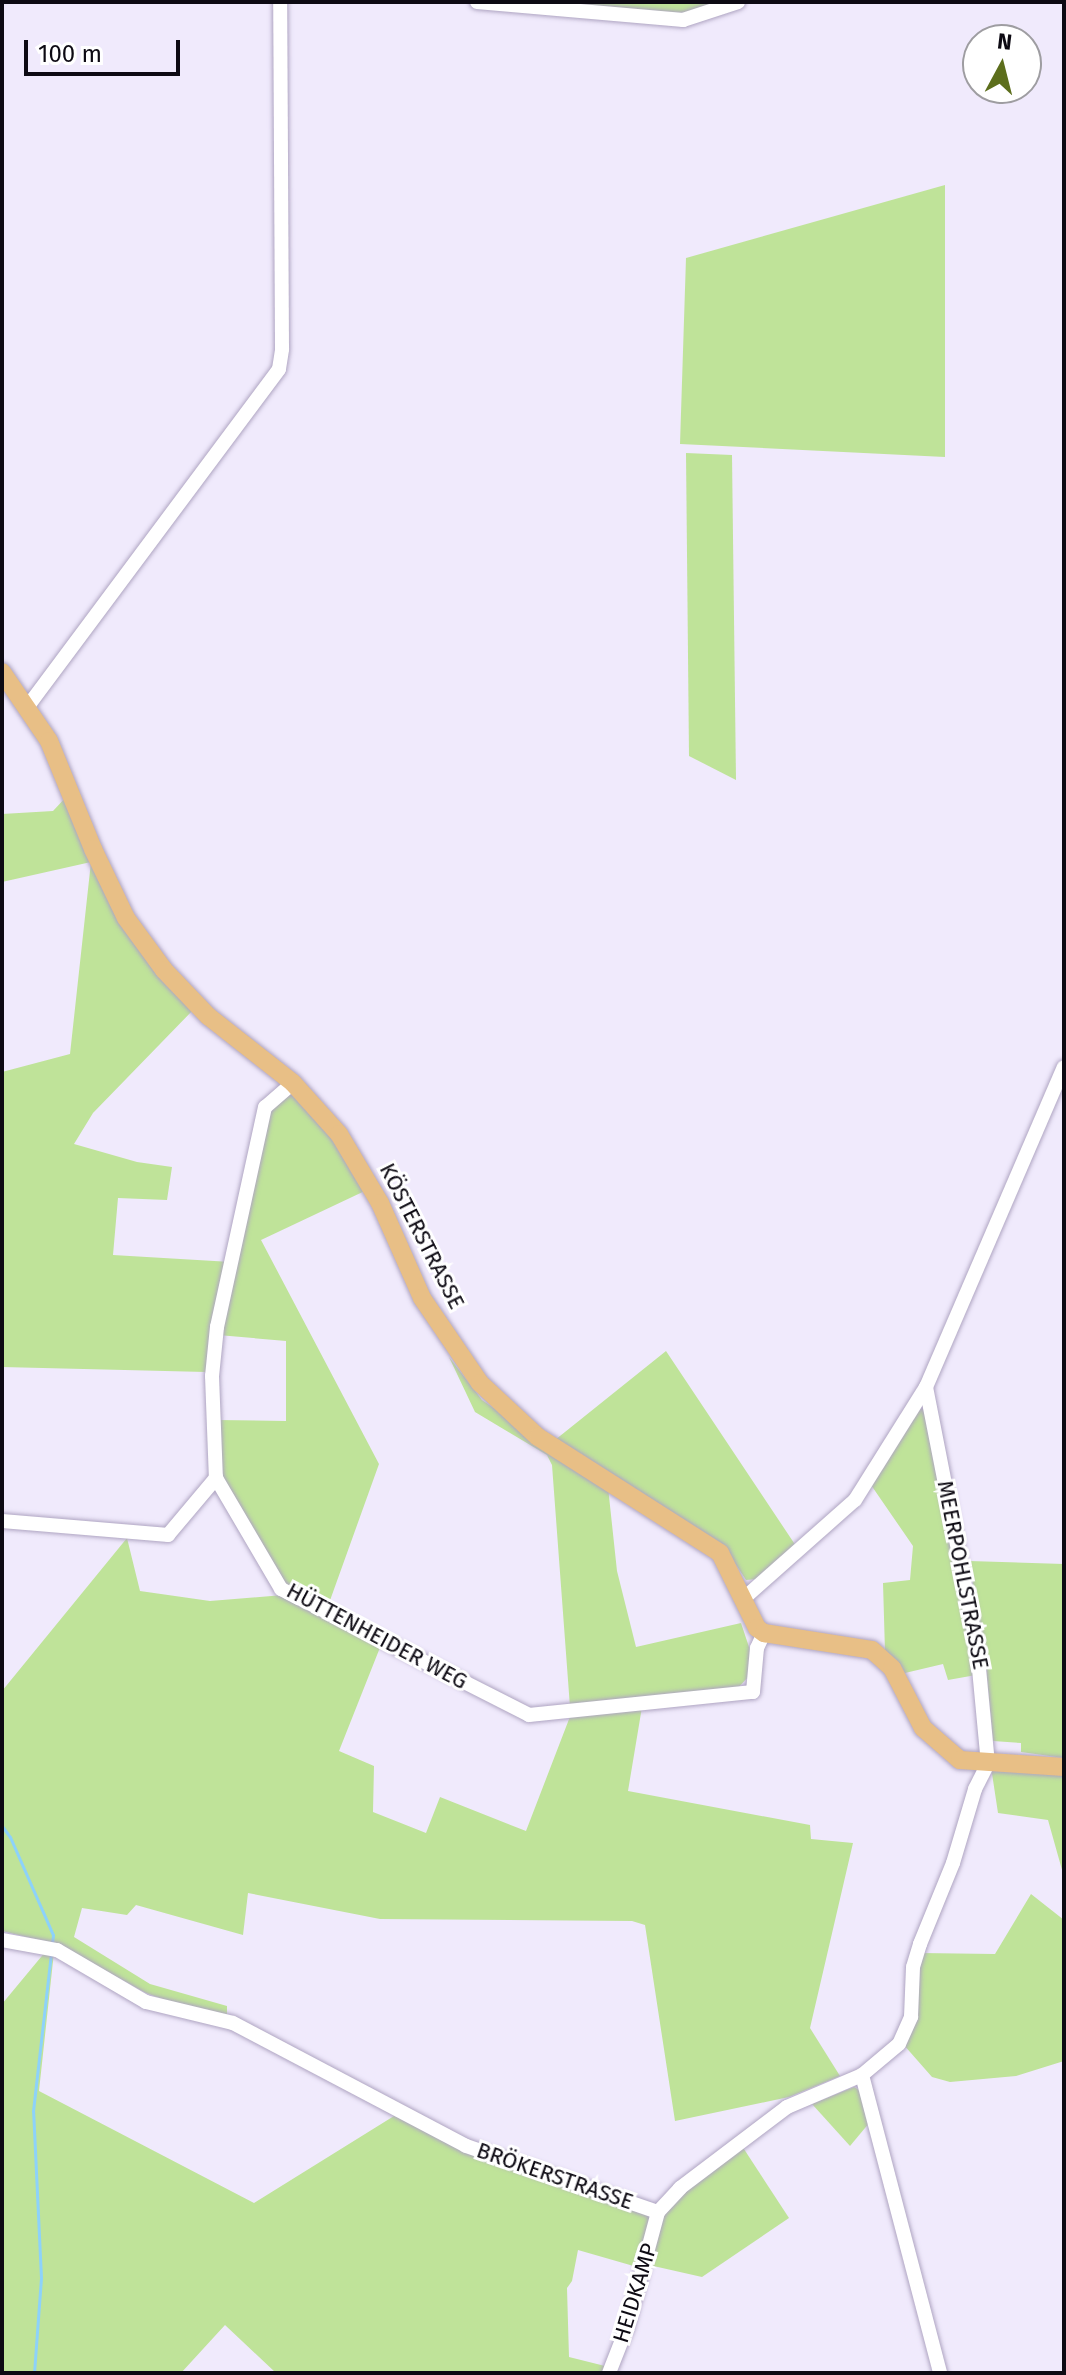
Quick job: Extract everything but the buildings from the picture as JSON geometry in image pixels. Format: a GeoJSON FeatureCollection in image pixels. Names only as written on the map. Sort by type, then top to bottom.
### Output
{"type":"FeatureCollection","features":[{"type":"Feature","properties":{"kind":"main road","name":"KÖSTERSTRASSE"},"geometry":{"type":"LineString","coordinates":[[2,672],[49,741],[93,849],[126,918],[164,970],[208,1016],[293,1083],[339,1134],[380,1203],[422,1298],[480,1383],[538,1437],[720,1553],[757,1628],[764,1633]]}},
{"type":"Feature","properties":{"kind":"main road"},"geometry":{"type":"LineString","coordinates":[[764,1633],[872,1650],[892,1668],[923,1728],[960,1760],[988,1764],[1030,1762],[1064,1767]]}},
{"type":"Feature","properties":{"kind":"street"},"geometry":{"type":"LineString","coordinates":[[28,706],[279,369],[282,349],[280,2]]}},
{"type":"Feature","properties":{"kind":"street"},"geometry":{"type":"LineString","coordinates":[[477,2],[683,20],[738,2]]}},
{"type":"Feature","properties":{"kind":"street"},"geometry":{"type":"LineString","coordinates":[[743,1599],[855,1500],[926,1387],[1064,1067]]}},
{"type":"Feature","properties":{"kind":"street","name":"HÜTTENHEIDER WEG"},"geometry":{"type":"LineString","coordinates":[[293,1083],[265,1107],[217,1327],[212,1376],[216,1478],[281,1589],[529,1715],[753,1692],[757,1648],[764,1633]]}},
{"type":"Feature","properties":{"kind":"street","name":"MEERPOHLSTRASSE"},"geometry":{"type":"LineString","coordinates":[[926,1387],[977,1647],[988,1764]]}},
{"type":"Feature","properties":{"kind":"street"},"geometry":{"type":"LineString","coordinates":[[2,1521],[168,1535],[216,1478]]}},
{"type":"Feature","properties":{"kind":"street","name":"BRÖKERSTRASSE"},"geometry":{"type":"LineString","coordinates":[[2,1940],[52,1948],[146,2002],[233,2023],[466,2146],[658,2212],[680,2188],[787,2107],[862,2075],[899,2044],[911,2017],[913,1967],[920,1944],[953,1863],[975,1789],[988,1764]]}},
{"type":"Feature","properties":{"kind":"street"},"geometry":{"type":"LineString","coordinates":[[862,2075],[940,2373]]}},
{"type":"Feature","properties":{"kind":"street","name":"HEIDKAMP"},"geometry":{"type":"LineString","coordinates":[[609,2373],[627,2327],[658,2212]]}},
{"type":"Feature","properties":{"kind":"green space"},"geometry":{"type":"Polygon","coordinates":[[[558,2],[727,2],[676,15],[558,2]]]}},
{"type":"Feature","properties":{"kind":"green space"},"geometry":{"type":"Polygon","coordinates":[[[945,185],[945,457],[680,444],[686,258],[945,185]]]}},
{"type":"Feature","properties":{"kind":"green space"},"geometry":{"type":"Polygon","coordinates":[[[686,453],[732,455],[736,780],[689,756],[686,453]]]}},
{"type":"Feature","properties":{"kind":"green space"},"geometry":{"type":"Polygon","coordinates":[[[67,796],[91,861],[194,1009],[93,1113],[74,1144],[137,1162],[172,1167],[167,1200],[118,1198],[113,1255],[231,1262],[206,1372],[2,1367],[2,1072],[70,1054],[91,862],[2,882],[2,814],[53,811],[67,796]]]}},
{"type":"Feature","properties":{"kind":"green space"},"geometry":{"type":"Polygon","coordinates":[[[293,1086],[369,1189],[261,1240],[379,1464],[328,1606],[284,1587],[223,1477],[216,1420],[286,1421],[286,1341],[218,1335],[267,1109],[293,1086]]]}},
{"type":"Feature","properties":{"kind":"green space"},"geometry":{"type":"Polygon","coordinates":[[[666,1351],[796,1546],[758,1579],[746,1580],[725,1548],[555,1440],[666,1351]]]}},
{"type":"Feature","properties":{"kind":"green space"},"geometry":{"type":"Polygon","coordinates":[[[449,1357],[482,1400],[608,1487],[617,1571],[636,1647],[741,1623],[751,1653],[750,1675],[737,1689],[570,1707],[552,1465],[547,1455],[475,1412],[449,1357]]]}},
{"type":"Feature","properties":{"kind":"green space"},"geometry":{"type":"Polygon","coordinates":[[[917,1409],[926,1409],[976,1675],[948,1680],[943,1664],[905,1673],[885,1652],[883,1583],[910,1580],[913,1546],[871,1485],[917,1409]]]}},
{"type":"Feature","properties":{"kind":"green space"},"geometry":{"type":"Polygon","coordinates":[[[127,1538],[140,1591],[210,1601],[283,1595],[381,1645],[339,1751],[374,1766],[373,1812],[426,1833],[440,1797],[526,1831],[571,1714],[642,1707],[628,1791],[810,1825],[811,1839],[853,1843],[810,2028],[840,2076],[789,2097],[675,2121],[645,1925],[632,1921],[380,1919],[248,1893],[243,1935],[136,1905],[127,1915],[82,1908],[74,1937],[150,1984],[227,2006],[227,2015],[176,2004],[146,1993],[59,1945],[2,1931],[2,1691],[127,1538]]]}},
{"type":"Feature","properties":{"kind":"green space"},"geometry":{"type":"Polygon","coordinates":[[[969,1561],[1064,1564],[1064,1758],[1021,1752],[1021,1743],[993,1741],[985,1656],[969,1561]]]}},
{"type":"Feature","properties":{"kind":"green space"},"geometry":{"type":"Polygon","coordinates":[[[991,1767],[1064,1772],[1064,1877],[1048,1820],[998,1813],[991,1767]]]}},
{"type":"Feature","properties":{"kind":"green space"},"geometry":{"type":"Polygon","coordinates":[[[1031,1894],[1064,1920],[1064,2061],[1016,2076],[950,2082],[932,2077],[903,2044],[920,1953],[995,1954],[1031,1894]]]}},
{"type":"Feature","properties":{"kind":"green space"},"geometry":{"type":"Polygon","coordinates":[[[46,1951],[54,1952],[39,2091],[254,2203],[394,2116],[645,2211],[651,2219],[637,2267],[578,2250],[572,2281],[567,2288],[569,2357],[605,2366],[603,2373],[276,2373],[225,2325],[181,2373],[2,2373],[2,2004],[46,1951]]]}},
{"type":"Feature","properties":{"kind":"green space"},"geometry":{"type":"Polygon","coordinates":[[[854,2087],[861,2091],[870,2122],[850,2146],[812,2104],[854,2087]]]}},
{"type":"Feature","properties":{"kind":"green space"},"geometry":{"type":"Polygon","coordinates":[[[742,2146],[789,2218],[702,2277],[649,2265],[663,2217],[683,2192],[742,2146]]]}},
{"type":"Feature","properties":{"kind":"waterway"},"geometry":{"type":"LineString","coordinates":[[2,1826],[10,1837],[53,1935],[52,1943]]}},
{"type":"Feature","properties":{"kind":"waterway"},"geometry":{"type":"LineString","coordinates":[[34,2373],[41,2278],[33,2111],[51,1954]]}}]}
